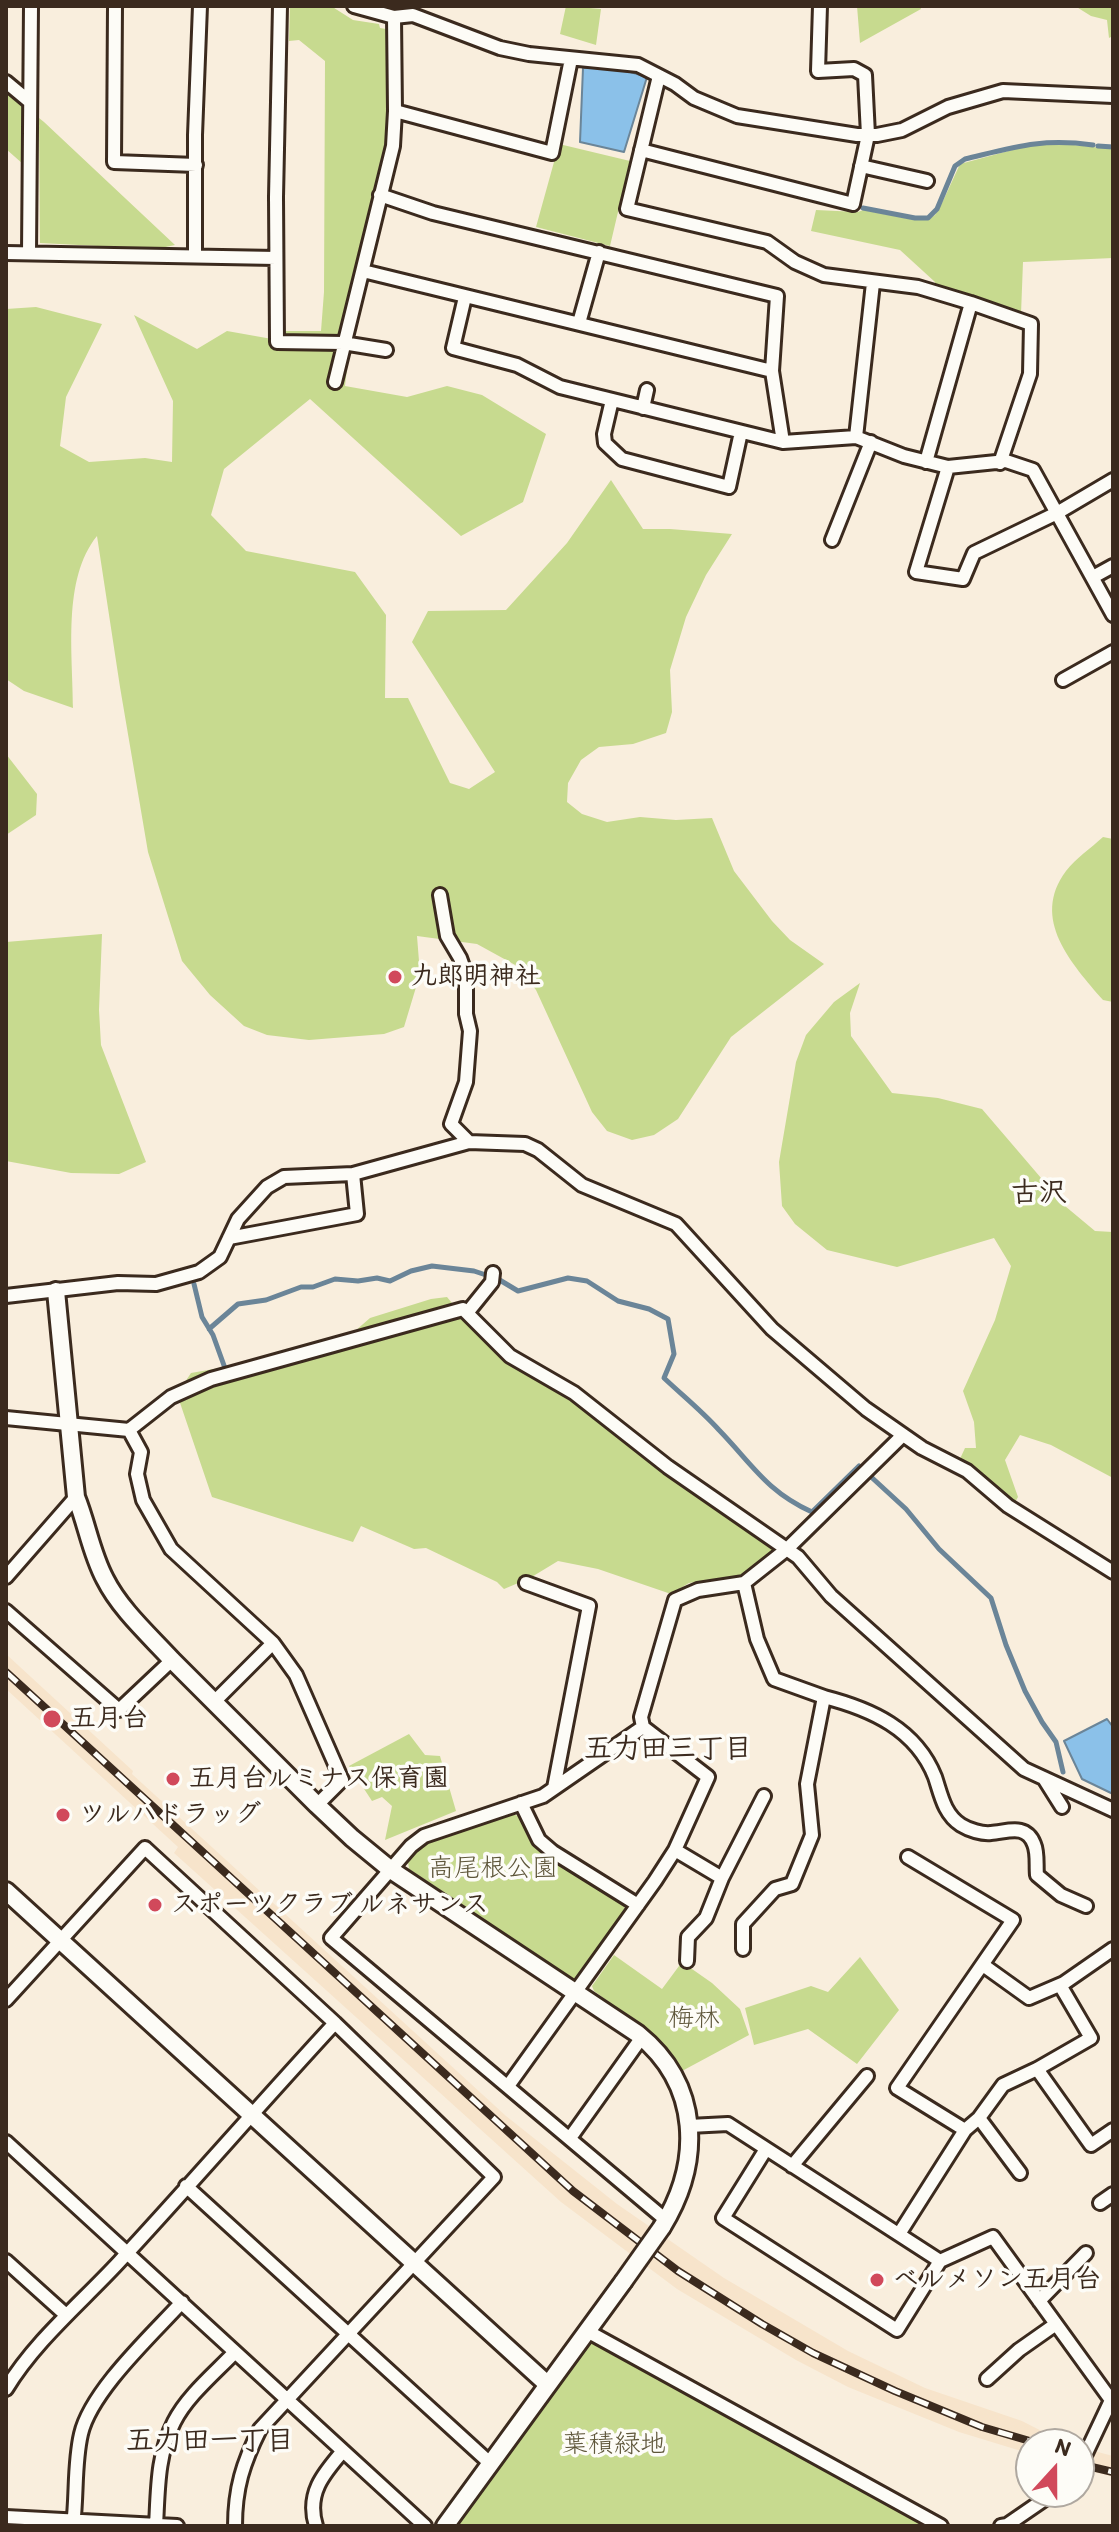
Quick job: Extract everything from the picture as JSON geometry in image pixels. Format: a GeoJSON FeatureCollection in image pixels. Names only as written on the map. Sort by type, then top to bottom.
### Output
{"type":"FeatureCollection","features":[{"type":"Feature","properties":{"kind":"street"},"geometry":{"type":"LineString","coordinates":[[29,253],[31,6]]}},
{"type":"Feature","properties":{"kind":"street"},"geometry":{"type":"LineString","coordinates":[[115,6],[114,162],[196,165]]}},
{"type":"Feature","properties":{"kind":"street"},"geometry":{"type":"LineString","coordinates":[[195,255],[195,135],[200,6]]}},
{"type":"Feature","properties":{"kind":"street"},"geometry":{"type":"LineString","coordinates":[[280,6],[277,342],[343,343],[386,350]]}},
{"type":"Feature","properties":{"kind":"street"},"geometry":{"type":"LineString","coordinates":[[354,6],[394,17],[413,15],[500,48],[638,65],[694,98],[737,116],[842,133],[872,135],[902,130],[948,107],[1003,91],[1113,96]]}},
{"type":"Feature","properties":{"kind":"street"},"geometry":{"type":"LineString","coordinates":[[641,150],[853,204],[872,135],[865,75],[854,69],[818,71],[820,6]]}},
{"type":"Feature","properties":{"kind":"street"},"geometry":{"type":"LineString","coordinates":[[335,382],[393,146],[394,17]]}},
{"type":"Feature","properties":{"kind":"street"},"geometry":{"type":"LineString","coordinates":[[395,111],[552,153],[571,59]]}},
{"type":"Feature","properties":{"kind":"street"},"geometry":{"type":"LineString","coordinates":[[659,76],[627,209],[767,242],[795,262],[824,275],[918,287],[1031,324],[1030,374],[1000,463]]}},
{"type":"Feature","properties":{"kind":"street"},"geometry":{"type":"LineString","coordinates":[[6,82],[30,102]]}},
{"type":"Feature","properties":{"kind":"street"},"geometry":{"type":"LineString","coordinates":[[861,166],[927,181]]}},
{"type":"Feature","properties":{"kind":"street"},"geometry":{"type":"LineString","coordinates":[[380,195],[433,213],[777,296],[772,371],[783,442]]}},
{"type":"Feature","properties":{"kind":"street"},"geometry":{"type":"LineString","coordinates":[[579,323],[599,252]]}},
{"type":"Feature","properties":{"kind":"street"},"geometry":{"type":"LineString","coordinates":[[6,253],[276,258]]}},
{"type":"Feature","properties":{"kind":"street"},"geometry":{"type":"LineString","coordinates":[[363,271],[772,371]]}},
{"type":"Feature","properties":{"kind":"street"},"geometry":{"type":"LineString","coordinates":[[856,437],[873,283]]}},
{"type":"Feature","properties":{"kind":"street"},"geometry":{"type":"LineString","coordinates":[[465,297],[453,348],[517,365],[560,387],[783,442],[856,437],[904,456],[948,467],[1006,461],[1033,470],[1113,615]]}},
{"type":"Feature","properties":{"kind":"street"},"geometry":{"type":"LineString","coordinates":[[926,462],[971,303]]}},
{"type":"Feature","properties":{"kind":"street"},"geometry":{"type":"LineString","coordinates":[[643,408],[647,390]]}},
{"type":"Feature","properties":{"kind":"street"},"geometry":{"type":"LineString","coordinates":[[612,400],[604,434],[605,443],[622,459],[729,487],[741,432]]}},
{"type":"Feature","properties":{"kind":"street"},"geometry":{"type":"LineString","coordinates":[[832,540],[871,442]]}},
{"type":"Feature","properties":{"kind":"street"},"geometry":{"type":"LineString","coordinates":[[948,467],[916,572],[963,579],[974,553],[1057,513],[1113,480]]}},
{"type":"Feature","properties":{"kind":"street"},"geometry":{"type":"LineString","coordinates":[[1093,577],[1113,566]]}},
{"type":"Feature","properties":{"kind":"street"},"geometry":{"type":"LineString","coordinates":[[1063,680],[1113,652]]}},
{"type":"Feature","properties":{"kind":"street"},"geometry":{"type":"LineString","coordinates":[[440,895],[447,936],[466,975],[470,1055],[466,1082],[451,1124],[469,1142]]}},
{"type":"Feature","properties":{"kind":"street"},"geometry":{"type":"LineString","coordinates":[[6,1296],[118,1283],[156,1284],[199,1272],[220,1257],[238,1219],[267,1187],[284,1177],[353,1174],[469,1142],[531,1146],[582,1185],[676,1224],[772,1329],[866,1409],[922,1448],[956,1464],[1008,1506],[1113,1572]]}},
{"type":"Feature","properties":{"kind":"street"},"geometry":{"type":"LineString","coordinates":[[229,1238],[357,1214],[353,1174]]}},
{"type":"Feature","properties":{"kind":"street"},"geometry":{"type":"LineString","coordinates":[[467,1313],[493,1277]]}},
{"type":"Feature","properties":{"kind":"street"},"geometry":{"type":"LineString","coordinates":[[56,1291],[76,1497],[92,1551],[106,1581],[137,1622],[352,1838],[391,1870],[642,2037],[671,2071],[681,2096],[689,2126],[687,2170],[664,2223],[445,2526]]}},
{"type":"Feature","properties":{"kind":"street"},"geometry":{"type":"LineString","coordinates":[[6,1418],[129,1430],[171,1397],[211,1379],[463,1309],[510,1356],[574,1393],[668,1467],[798,1557],[831,1596],[1024,1769],[1113,1810]]}},
{"type":"Feature","properties":{"kind":"street"},"geometry":{"type":"LineString","coordinates":[[129,1430],[141,1452],[137,1474],[143,1500],[171,1549],[273,1643],[296,1675],[342,1780],[317,1805]]}},
{"type":"Feature","properties":{"kind":"street"},"geometry":{"type":"LineString","coordinates":[[508,2086],[675,1850],[708,1777],[643,1727],[641,1717],[675,1600],[698,1590],[744,1583],[787,1549],[903,1435]]}},
{"type":"Feature","properties":{"kind":"street"},"geometry":{"type":"LineString","coordinates":[[6,1577],[76,1497]]}},
{"type":"Feature","properties":{"kind":"street"},"geometry":{"type":"LineString","coordinates":[[526,1583],[589,1606],[554,1788]]}},
{"type":"Feature","properties":{"kind":"street"},"geometry":{"type":"LineString","coordinates":[[744,1583],[757,1639],[774,1679],[863,1708],[897,1728],[915,1743],[925,1757],[940,1797],[948,1812],[961,1825],[993,1833],[1016,1829],[1027,1835],[1034,1844],[1037,1875],[1061,1895],[1086,1906]]}},
{"type":"Feature","properties":{"kind":"street"},"geometry":{"type":"LineString","coordinates":[[6,1611],[119,1710],[172,1660]]}},
{"type":"Feature","properties":{"kind":"street"},"geometry":{"type":"LineString","coordinates":[[214,1702],[273,1643]]}},
{"type":"Feature","properties":{"kind":"street"},"geometry":{"type":"LineString","coordinates":[[743,1949],[743,1924],[775,1889],[792,1884],[812,1835],[807,1784],[824,1697]]}},
{"type":"Feature","properties":{"kind":"street"},"geometry":{"type":"LineString","coordinates":[[643,1727],[543,1796],[424,1836],[411,1846],[331,1938],[570,2138],[664,2223]]}},
{"type":"Feature","properties":{"kind":"street"},"geometry":{"type":"LineString","coordinates":[[1045,1780],[1062,1807]]}},
{"type":"Feature","properties":{"kind":"street"},"geometry":{"type":"LineString","coordinates":[[687,1961],[688,1937],[706,1918],[722,1878],[764,1796]]}},
{"type":"Feature","properties":{"kind":"street"},"geometry":{"type":"LineString","coordinates":[[521,1803],[539,1840],[638,1905]]}},
{"type":"Feature","properties":{"kind":"street"},"geometry":{"type":"LineString","coordinates":[[6,2000],[145,1848],[335,2023],[494,2177],[260,2429],[244,2460],[236,2490],[235,2526]]}},
{"type":"Feature","properties":{"kind":"street"},"geometry":{"type":"LineString","coordinates":[[675,1850],[722,1878]]}},
{"type":"Feature","properties":{"kind":"street"},"geometry":{"type":"LineString","coordinates":[[908,1857],[1013,1920],[897,2088],[965,2130]]}},
{"type":"Feature","properties":{"kind":"street"},"geometry":{"type":"LineString","coordinates":[[6,1891],[547,2384]]}},
{"type":"Feature","properties":{"kind":"street"},"geometry":{"type":"LineString","coordinates":[[983,1965],[1029,1998],[1060,1985],[1113,1949]]}},
{"type":"Feature","properties":{"kind":"street"},"geometry":{"type":"LineString","coordinates":[[899,2234],[965,2130],[979,2118],[1003,2085],[1091,2038],[1060,1985]]}},
{"type":"Feature","properties":{"kind":"street"},"geometry":{"type":"LineString","coordinates":[[6,2389],[14,2375],[66,2315],[335,2023]]}},
{"type":"Feature","properties":{"kind":"street"},"geometry":{"type":"LineString","coordinates":[[570,2138],[642,2037]]}},
{"type":"Feature","properties":{"kind":"street"},"geometry":{"type":"LineString","coordinates":[[1037,2069],[1091,2145],[1113,2130]]}},
{"type":"Feature","properties":{"kind":"street"},"geometry":{"type":"LineString","coordinates":[[792,2166],[867,2076]]}},
{"type":"Feature","properties":{"kind":"street"},"geometry":{"type":"LineString","coordinates":[[979,2118],[1020,2173]]}},
{"type":"Feature","properties":{"kind":"street"},"geometry":{"type":"LineString","coordinates":[[689,2126],[728,2124],[940,2261]]}},
{"type":"Feature","properties":{"kind":"street"},"geometry":{"type":"LineString","coordinates":[[6,2142],[425,2526]]}},
{"type":"Feature","properties":{"kind":"street"},"geometry":{"type":"LineString","coordinates":[[766,2149],[723,2218],[897,2330],[940,2261],[993,2237],[1112,2398],[1095,2434]]}},
{"type":"Feature","properties":{"kind":"street"},"geometry":{"type":"LineString","coordinates":[[186,2186],[491,2464]]}},
{"type":"Feature","properties":{"kind":"street"},"geometry":{"type":"LineString","coordinates":[[1100,2203],[1113,2194]]}},
{"type":"Feature","properties":{"kind":"street"},"geometry":{"type":"LineString","coordinates":[[1039,2301],[1086,2253]]}},
{"type":"Feature","properties":{"kind":"street"},"geometry":{"type":"LineString","coordinates":[[9,2269],[66,2315]]}},
{"type":"Feature","properties":{"kind":"street"},"geometry":{"type":"LineString","coordinates":[[73,2524],[81,2431],[94,2404],[112,2379],[182,2302]]}},
{"type":"Feature","properties":{"kind":"street"},"geometry":{"type":"LineString","coordinates":[[987,2379],[1019,2350],[1056,2324]]}},
{"type":"Feature","properties":{"kind":"street"},"geometry":{"type":"LineString","coordinates":[[587,2331],[941,2526]]}},
{"type":"Feature","properties":{"kind":"street"},"geometry":{"type":"LineString","coordinates":[[156,2526],[159,2471],[175,2419],[235,2352]]}},
{"type":"Feature","properties":{"kind":"street"},"geometry":{"type":"LineString","coordinates":[[316,2526],[311,2510],[320,2477],[343,2451]]}},
{"type":"Feature","properties":{"kind":"street"},"geometry":{"type":"LineString","coordinates":[[1004,2526],[1031,2508]]}},
{"type":"Feature","properties":{"kind":"street"},"geometry":{"type":"LineString","coordinates":[[6,2517],[73,2524],[177,2526]]}},
{"type":"Feature","properties":{"kind":"shaded area"},"geometry":{"type":"Polygon","coordinates":[[[6,1654],[133,1771],[132,1774],[506,2116],[617,2204],[724,2278],[848,2351],[925,2388],[1036,2428],[1015,2428],[1015,2449],[959,2432],[848,2387],[796,2360],[677,2289],[561,2202],[174,1853],[178,1847],[6,1689],[6,1654]]]}},
{"type":"Feature","properties":{"kind":"shaded area"},"geometry":{"type":"Polygon","coordinates":[[[1095,2451],[1113,2456],[1113,2477],[1095,2472],[1095,2451]]]}},
{"type":"Feature","properties":{"kind":"green space"},"geometry":{"type":"Polygon","coordinates":[[[290,6],[331,6],[353,20],[379,24],[380,28],[386,29],[387,147],[338,337],[289,339],[284,334],[285,331],[321,331],[324,292],[325,61],[299,40],[289,41],[290,6]]]}},
{"type":"Feature","properties":{"kind":"green space"},"geometry":{"type":"Polygon","coordinates":[[[566,6],[601,9],[596,45],[560,34],[566,6]]]}},
{"type":"Feature","properties":{"kind":"green space"},"geometry":{"type":"Polygon","coordinates":[[[857,6],[920,6],[921,9],[860,43],[857,6]]]}},
{"type":"Feature","properties":{"kind":"green space"},"geometry":{"type":"Polygon","coordinates":[[[1075,6],[1113,6],[1113,36],[1109,38],[1107,20],[1091,16],[1075,6]]]}},
{"type":"Feature","properties":{"kind":"green space"},"geometry":{"type":"Polygon","coordinates":[[[6,93],[24,108],[23,164],[6,149],[6,93]]]}},
{"type":"Feature","properties":{"kind":"green space"},"geometry":{"type":"Polygon","coordinates":[[[39,118],[175,245],[156,249],[40,243],[39,118]]]}},
{"type":"Feature","properties":{"kind":"green space"},"geometry":{"type":"Polygon","coordinates":[[[1054,143],[1113,149],[1113,258],[1023,262],[1021,314],[935,287],[935,282],[900,250],[811,231],[816,210],[863,210],[915,220],[929,219],[943,201],[960,164],[1027,146],[1054,143]]]}},
{"type":"Feature","properties":{"kind":"green space"},"geometry":{"type":"Polygon","coordinates":[[[559,144],[630,161],[610,246],[536,227],[559,144]]]}},
{"type":"Feature","properties":{"kind":"green space"},"geometry":{"type":"Polygon","coordinates":[[[36,307],[102,324],[66,397],[60,446],[89,462],[145,458],[172,462],[173,401],[134,315],[197,349],[227,331],[272,339],[343,344],[349,351],[345,386],[407,397],[447,386],[482,395],[546,434],[523,502],[461,536],[310,399],[224,469],[211,515],[246,551],[355,572],[386,615],[385,698],[408,698],[450,783],[469,789],[495,772],[412,642],[428,611],[506,610],[567,543],[611,480],[643,529],[732,534],[706,575],[686,617],[670,670],[672,712],[666,733],[633,744],[599,747],[581,760],[568,783],[567,802],[582,814],[607,822],[640,817],[676,820],[712,818],[734,871],[772,921],[790,940],[824,964],[731,1037],[678,1119],[654,1135],[632,1140],[607,1131],[592,1112],[536,990],[517,966],[477,944],[417,936],[420,974],[404,1027],[384,1034],[309,1040],[267,1035],[244,1026],[210,995],[182,961],[148,852],[97,536],[78,573],[74,595],[71,641],[73,708],[24,691],[6,679],[6,309],[36,307]]]}},
{"type":"Feature","properties":{"kind":"green space"},"geometry":{"type":"Polygon","coordinates":[[[6,754],[37,794],[36,815],[6,835],[6,754]]]}},
{"type":"Feature","properties":{"kind":"green space"},"geometry":{"type":"Polygon","coordinates":[[[1103,837],[1113,839],[1113,1002],[1103,1000],[1068,956],[1059,940],[1052,906],[1056,889],[1066,871],[1103,837]]]}},
{"type":"Feature","properties":{"kind":"green space"},"geometry":{"type":"Polygon","coordinates":[[[102,934],[101,1045],[146,1162],[119,1174],[71,1173],[6,1161],[6,942],[102,934]]]}},
{"type":"Feature","properties":{"kind":"green space"},"geometry":{"type":"Polygon","coordinates":[[[860,983],[850,1013],[851,1036],[892,1093],[938,1098],[982,1109],[1065,1206],[1095,1231],[1113,1232],[1113,1478],[1051,1445],[1020,1435],[1005,1460],[1018,1497],[1014,1504],[959,1461],[965,1448],[976,1448],[974,1422],[963,1391],[995,1320],[1011,1266],[994,1238],[897,1267],[827,1250],[795,1224],[782,1206],[779,1162],[796,1062],[806,1035],[834,1002],[860,983]]]}},
{"type":"Feature","properties":{"kind":"green space"},"geometry":{"type":"Polygon","coordinates":[[[447,1297],[461,1314],[777,1548],[740,1576],[689,1583],[671,1594],[598,1569],[558,1561],[504,1589],[497,1582],[426,1548],[414,1549],[361,1526],[353,1542],[212,1497],[177,1394],[191,1373],[282,1357],[314,1343],[347,1338],[370,1318],[447,1297]]]}},
{"type":"Feature","properties":{"kind":"green space"},"geometry":{"type":"Polygon","coordinates":[[[409,1734],[425,1755],[440,1756],[456,1811],[385,1840],[392,1806],[382,1797],[372,1801],[349,1766],[409,1734]]]}},
{"type":"Feature","properties":{"kind":"green space","name":"高尾根公園"},"geometry":{"type":"Polygon","coordinates":[[[512,1814],[518,1816],[542,1854],[624,1905],[625,1911],[577,1978],[572,1978],[409,1869],[408,1862],[429,1842],[512,1814]]]}},
{"type":"Feature","properties":{"kind":"green space","name":"梅林"},"geometry":{"type":"Polygon","coordinates":[[[614,1955],[662,1989],[682,1962],[712,1983],[740,2009],[749,2035],[682,2071],[659,2039],[594,1991],[592,1986],[614,1955]]]}},
{"type":"Feature","properties":{"kind":"green space"},"geometry":{"type":"Polygon","coordinates":[[[860,1957],[899,2010],[857,2064],[808,2029],[754,2045],[745,2008],[811,1986],[828,1992],[860,1957]]]}},
{"type":"Feature","properties":{"kind":"green space","name":"葉積緑地"},"geometry":{"type":"Polygon","coordinates":[[[594,2343],[925,2526],[456,2526],[586,2344],[594,2343]]]}},
{"type":"Feature","properties":{"kind":"water"},"geometry":{"type":"Polygon","coordinates":[[[583,68],[617,68],[647,77],[624,152],[580,142],[583,68]]]}},
{"type":"Feature","properties":{"kind":"water"},"geometry":{"type":"Polygon","coordinates":[[[1107,1719],[1113,1727],[1113,1794],[1082,1779],[1064,1741],[1107,1719]]]}},
{"type":"Feature","properties":{"kind":"waterway"},"geometry":{"type":"LineString","coordinates":[[863,208],[928,218],[937,209],[955,166],[965,159],[1043,143],[1093,145]]}},
{"type":"Feature","properties":{"kind":"waterway"},"geometry":{"type":"LineString","coordinates":[[1098,146],[1113,147]]}},
{"type":"Feature","properties":{"kind":"waterway"},"geometry":{"type":"LineString","coordinates":[[209,1329],[238,1304],[266,1300],[335,1279],[358,1281],[377,1278],[390,1281],[432,1266],[474,1271],[498,1279],[518,1291],[568,1278],[587,1281],[618,1301],[649,1309],[668,1319],[674,1354],[664,1378],[706,1416],[771,1486],[796,1504],[812,1512],[859,1466],[863,1470]]}},
{"type":"Feature","properties":{"kind":"waterway"},"geometry":{"type":"LineString","coordinates":[[194,1284],[202,1317],[213,1335],[226,1371]]}},
{"type":"Feature","properties":{"kind":"waterway"},"geometry":{"type":"LineString","coordinates":[[869,1475],[906,1509],[939,1549],[991,1598],[1025,1691],[1056,1742],[1063,1772]]}},
{"type":"Feature","properties":{"kind":"railway"},"geometry":{"type":"LineString","coordinates":[[6,1672],[573,2191],[678,2271],[813,2353],[895,2391],[982,2427],[1015,2437]]}},
{"type":"Feature","properties":{"kind":"railway"},"geometry":{"type":"LineString","coordinates":[[1095,2468],[1113,2472]]}},
{"type":"Feature","properties":{"kind":"place","name":"九郎明神社"},"geometry":{"type":"Point","coordinates":[395,977]}},
{"type":"Feature","properties":{"kind":"place","name":"五月台"},"geometry":{"type":"Point","coordinates":[52,1719]}},
{"type":"Feature","properties":{"kind":"place","name":"五月台ルミナス保育園"},"geometry":{"type":"Point","coordinates":[173,1779]}},
{"type":"Feature","properties":{"kind":"place","name":"ツルハドラッグ"},"geometry":{"type":"Point","coordinates":[63,1815]}},
{"type":"Feature","properties":{"kind":"place","name":"スポーツクラブ ルネサンス"},"geometry":{"type":"Point","coordinates":[155,1905]}},
{"type":"Feature","properties":{"kind":"place","name":"ベルメソン五月台"},"geometry":{"type":"Point","coordinates":[877,2280]}},
{"type":"Feature","properties":{"kind":"district","name":"古沢"},"geometry":{"type":"Point","coordinates":[1039,1194]}},
{"type":"Feature","properties":{"kind":"district","name":"五力田三丁目"},"geometry":{"type":"Point","coordinates":[668,1750]}},
{"type":"Feature","properties":{"kind":"district","name":"五力田一丁目"},"geometry":{"type":"Point","coordinates":[210,2442]}}]}
